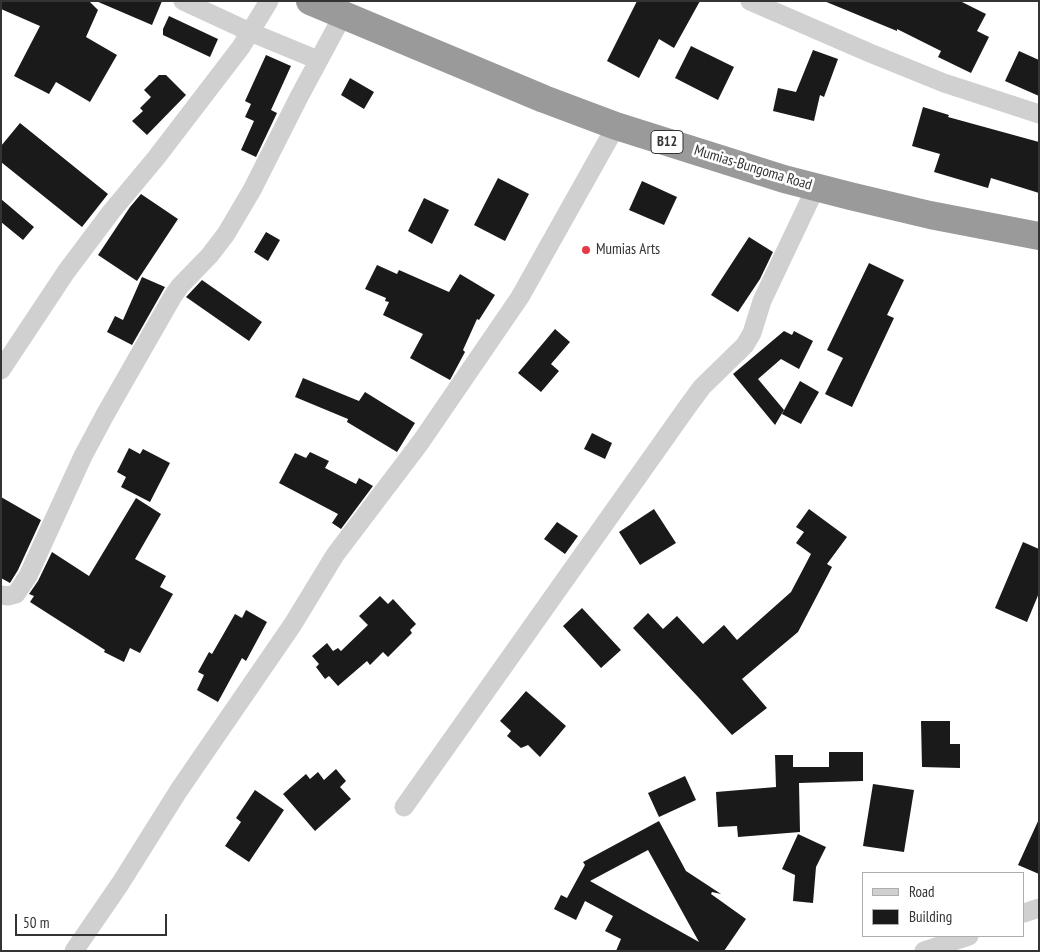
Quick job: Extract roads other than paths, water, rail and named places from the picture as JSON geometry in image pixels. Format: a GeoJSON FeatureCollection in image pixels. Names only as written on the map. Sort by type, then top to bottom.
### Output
{"type":"FeatureCollection","features":[{"type":"Feature","properties":{"kind":"highway","name":"Mumias-Bungoma Road"},"geometry":{"type":"LineString","coordinates":[[310,1],[544,99],[616,126],[784,179],[930,216],[1039,236]]}},
{"type":"Feature","properties":{"kind":"street"},"geometry":{"type":"LineString","coordinates":[[183,1],[250,32],[318,60]]}},
{"type":"Feature","properties":{"kind":"street"},"geometry":{"type":"LineString","coordinates":[[1,370],[66,272],[241,47],[269,1]]}},
{"type":"Feature","properties":{"kind":"street"},"geometry":{"type":"LineString","coordinates":[[750,1],[870,54],[944,83],[1039,114]]}},
{"type":"Feature","properties":{"kind":"street"},"geometry":{"type":"LineString","coordinates":[[1,595],[12,596],[21,589],[52,528],[83,456],[110,406],[180,286],[210,255],[226,234],[252,190],[343,15]]}},
{"type":"Feature","properties":{"kind":"street"},"geometry":{"type":"LineString","coordinates":[[74,951],[120,884],[179,790],[293,624],[335,555],[420,442],[520,297],[616,126]]}},
{"type":"Feature","properties":{"kind":"street"},"geometry":{"type":"LineString","coordinates":[[404,807],[702,387],[745,345],[752,333],[762,301],[816,187]]}},
{"type":"Feature","properties":{"kind":"street"},"geometry":{"type":"LineString","coordinates":[[1025,913],[1039,908]]}},
{"type":"Feature","properties":{"kind":"street"},"geometry":{"type":"LineString","coordinates":[[924,951],[967,937]]}},
{"type":"Feature","properties":{"kind":"place","name":"Mumias Arts"},"geometry":{"type":"Point","coordinates":[586,250]}}]}
